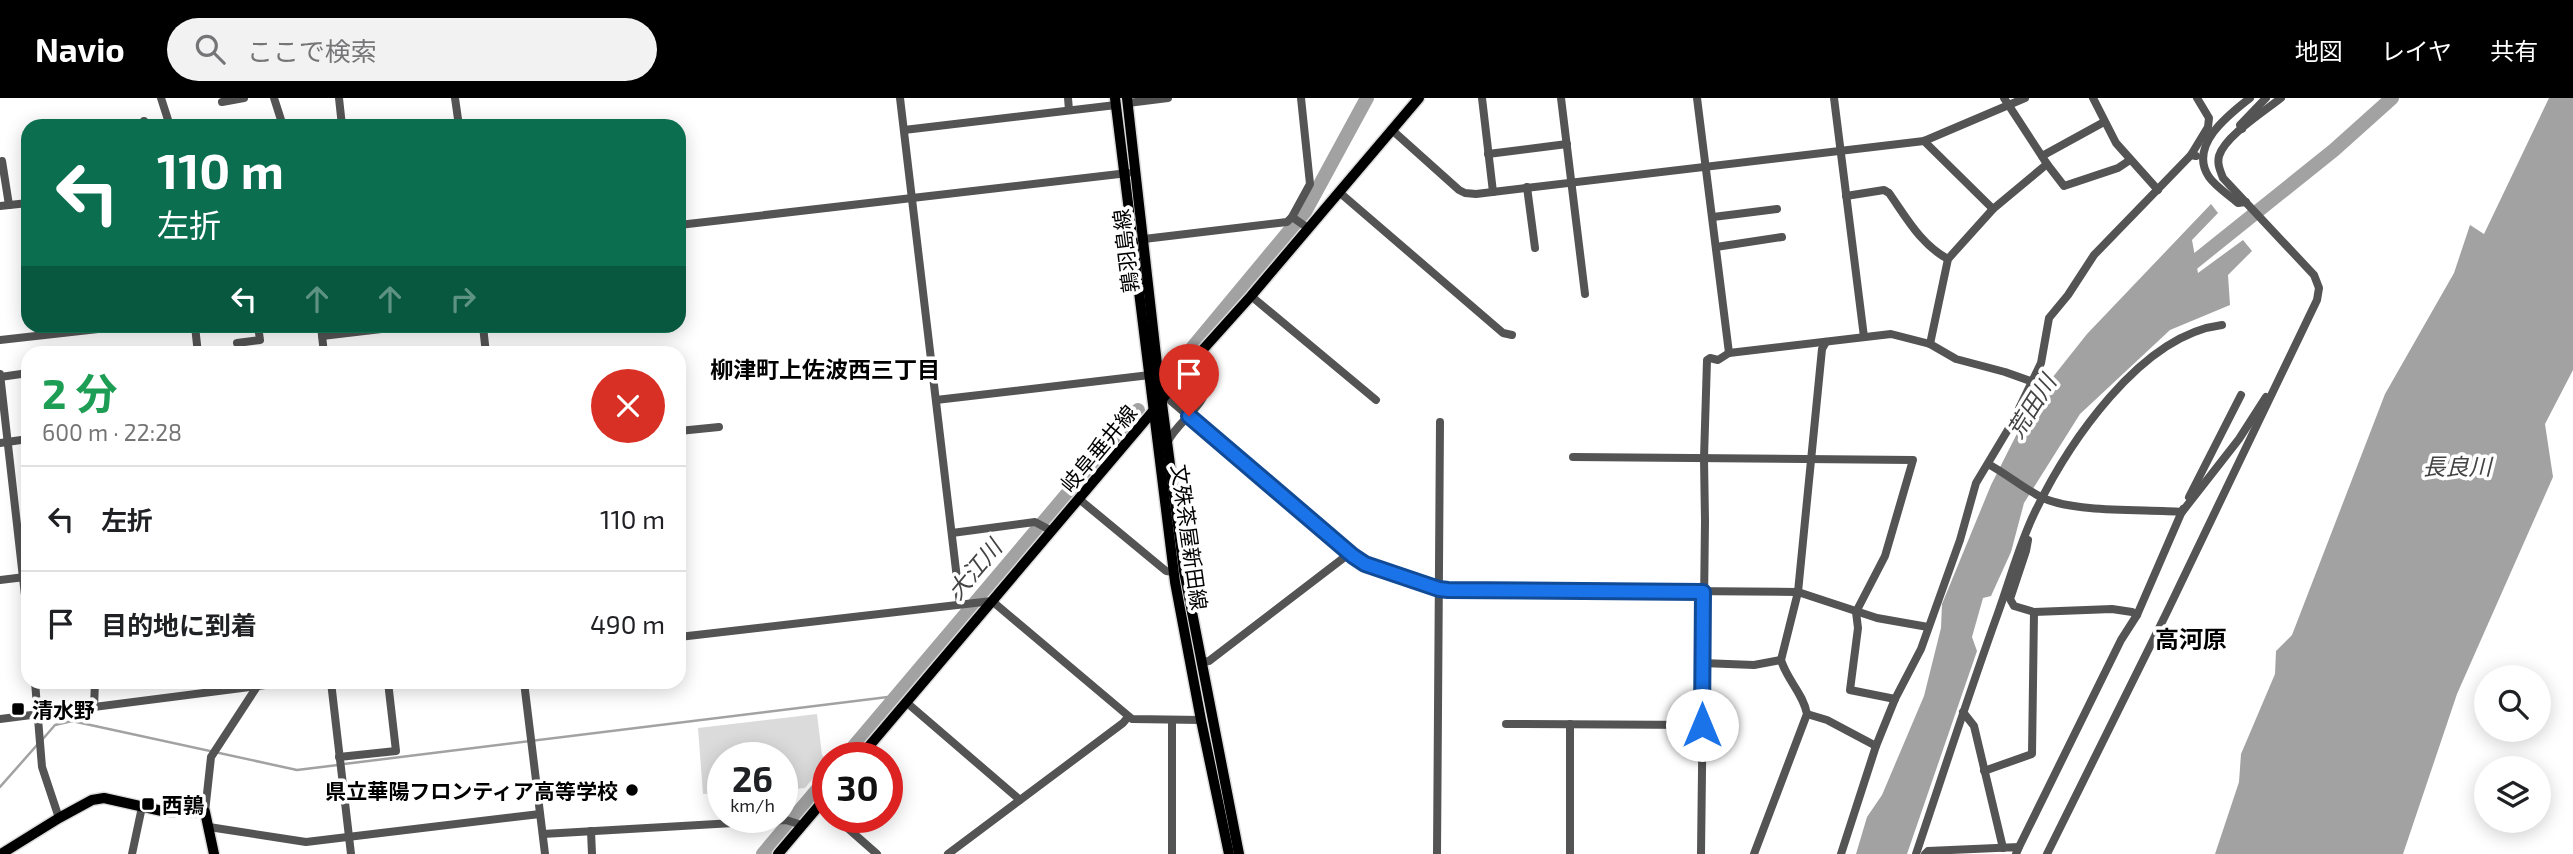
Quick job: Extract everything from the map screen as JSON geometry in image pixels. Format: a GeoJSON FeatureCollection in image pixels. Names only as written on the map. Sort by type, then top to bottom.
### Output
{"type":"FeatureCollection","features":[{"type":"Feature","properties":{"kind":"main road","name":"岐阜垂井線"},"geometry":{"type":"LineString","coordinates":[[872,742],[987,602],[1049,529],[1079,499],[1154,411],[1189,365],[1251,296],[1299,222],[1339,192],[1419,98]]}},
{"type":"Feature","properties":{"kind":"main road","name":"文殊茶屋新田線"},"geometry":{"type":"LineString","coordinates":[[1115,101],[1129,173],[1174,572],[1200,720],[1229,854]]}},
{"type":"Feature","properties":{"kind":"main road","name":"鶉羽島線"},"geometry":{"type":"LineString","coordinates":[[1127,101],[1129,173],[1143,239],[1163,398]]}},
{"type":"Feature","properties":{"kind":"main road","name":"文殊茶屋新田線"},"geometry":{"type":"LineString","coordinates":[[1163,398],[1184,571],[1239,854]]}},
{"type":"Feature","properties":{"kind":"main road"},"geometry":{"type":"LineString","coordinates":[[7,852],[81,804],[104,798],[162,811],[205,812],[214,854]]}},
{"type":"Feature","properties":{"kind":"main road"},"geometry":{"type":"LineString","coordinates":[[778,854],[790,833]]}},
{"type":"Feature","properties":{"kind":"street"},"geometry":{"type":"LineString","coordinates":[[161,98],[168,119]]}},
{"type":"Feature","properties":{"kind":"street"},"geometry":{"type":"LineString","coordinates":[[222,102],[244,98]]}},
{"type":"Feature","properties":{"kind":"street"},"geometry":{"type":"LineString","coordinates":[[274,98],[281,119]]}},
{"type":"Feature","properties":{"kind":"street"},"geometry":{"type":"LineString","coordinates":[[339,98],[341,119]]}},
{"type":"Feature","properties":{"kind":"street"},"geometry":{"type":"LineString","coordinates":[[455,98],[457,119]]}},
{"type":"Feature","properties":{"kind":"street"},"geometry":{"type":"LineString","coordinates":[[900,98],[952,533],[964,603]]}},
{"type":"Feature","properties":{"kind":"street"},"geometry":{"type":"LineString","coordinates":[[1068,98],[1069,110]]}},
{"type":"Feature","properties":{"kind":"street"},"geometry":{"type":"LineString","coordinates":[[1127,101],[1168,98]]}},
{"type":"Feature","properties":{"kind":"street"},"geometry":{"type":"LineString","coordinates":[[1143,239],[1299,222],[1310,184],[1301,98]]}},
{"type":"Feature","properties":{"kind":"street"},"geometry":{"type":"LineString","coordinates":[[1482,98],[1493,192]]}},
{"type":"Feature","properties":{"kind":"street"},"geometry":{"type":"LineString","coordinates":[[1561,98],[1585,294]]}},
{"type":"Feature","properties":{"kind":"street"},"geometry":{"type":"LineString","coordinates":[[1697,98],[1728,353]]}},
{"type":"Feature","properties":{"kind":"street"},"geometry":{"type":"LineString","coordinates":[[1834,98],[1864,337]]}},
{"type":"Feature","properties":{"kind":"street"},"geometry":{"type":"LineString","coordinates":[[1392,130],[1459,190],[1476,194],[1924,141],[2006,101],[2025,98]]}},
{"type":"Feature","properties":{"kind":"street"},"geometry":{"type":"LineString","coordinates":[[2093,98],[2104,121],[2130,160],[2158,190]]}},
{"type":"Feature","properties":{"kind":"street"},"geometry":{"type":"LineString","coordinates":[[1841,854],[1876,746],[1895,699],[1921,649],[1960,540],[1976,483],[1990,465],[2041,363],[2049,318],[2094,256],[2191,156],[2208,127],[2209,118],[2197,98]]}},
{"type":"Feature","properties":{"kind":"street"},"geometry":{"type":"LineString","coordinates":[[2246,202],[2238,204],[2210,178],[2202,157],[2205,147],[2223,122],[2250,98]]}},
{"type":"Feature","properties":{"kind":"street"},"geometry":{"type":"LineString","coordinates":[[2242,130],[2240,125],[2266,98]]}},
{"type":"Feature","properties":{"kind":"street"},"geometry":{"type":"LineString","coordinates":[[2047,854],[2317,300],[2319,288],[2314,275],[2223,178],[2218,165],[2220,154],[2227,142],[2281,98]]}},
{"type":"Feature","properties":{"kind":"street"},"geometry":{"type":"LineString","coordinates":[[904,130],[1069,110],[1115,101]]}},
{"type":"Feature","properties":{"kind":"street"},"geometry":{"type":"LineString","coordinates":[[2006,101],[2064,186],[2118,167],[2130,160]]}},
{"type":"Feature","properties":{"kind":"street"},"geometry":{"type":"LineString","coordinates":[[1930,345],[1948,259],[1993,209],[2045,160],[2104,121]]}},
{"type":"Feature","properties":{"kind":"street"},"geometry":{"type":"LineString","coordinates":[[1924,141],[1993,209]]}},
{"type":"Feature","properties":{"kind":"street"},"geometry":{"type":"LineString","coordinates":[[1489,154],[1567,145]]}},
{"type":"Feature","properties":{"kind":"street"},"geometry":{"type":"LineString","coordinates":[[2191,156],[2202,157]]}},
{"type":"Feature","properties":{"kind":"street"},"geometry":{"type":"LineString","coordinates":[[2,161],[5,206]]}},
{"type":"Feature","properties":{"kind":"street"},"geometry":{"type":"LineString","coordinates":[[686,224],[911,196],[1129,173]]}},
{"type":"Feature","properties":{"kind":"street"},"geometry":{"type":"LineString","coordinates":[[1527,187],[1535,248]]}},
{"type":"Feature","properties":{"kind":"street"},"geometry":{"type":"LineString","coordinates":[[1846,196],[1884,190],[1889,193],[1922,238],[1935,252],[1948,259]]}},
{"type":"Feature","properties":{"kind":"street"},"geometry":{"type":"LineString","coordinates":[[1339,192],[1508,334]]}},
{"type":"Feature","properties":{"kind":"street"},"geometry":{"type":"LineString","coordinates":[[1713,217],[1777,209]]}},
{"type":"Feature","properties":{"kind":"street"},"geometry":{"type":"LineString","coordinates":[[1716,247],[1782,237]]}},
{"type":"Feature","properties":{"kind":"street"},"geometry":{"type":"LineString","coordinates":[[1251,296],[1376,400]]}},
{"type":"Feature","properties":{"kind":"street"},"geometry":{"type":"LineString","coordinates":[[1916,854],[1963,712],[2041,496],[2082,431],[2107,398],[2150,358],[2171,343],[2205,327],[2221,325]]}},
{"type":"Feature","properties":{"kind":"street"},"geometry":{"type":"LineString","coordinates":[[0,340],[57,333]]}},
{"type":"Feature","properties":{"kind":"street"},"geometry":{"type":"LineString","coordinates":[[237,343],[260,340],[259,333]]}},
{"type":"Feature","properties":{"kind":"street"},"geometry":{"type":"LineString","coordinates":[[323,346],[321,336],[338,333]]}},
{"type":"Feature","properties":{"kind":"street"},"geometry":{"type":"LineString","coordinates":[[1702,854],[1707,360],[1718,360],[1728,353],[1891,334],[1930,345],[1956,359],[2033,382]]}},
{"type":"Feature","properties":{"kind":"street"},"geometry":{"type":"LineString","coordinates":[[1754,854],[1807,714],[1805,702],[1784,671],[1781,660],[1798,592],[1822,349],[1826,342]]}},
{"type":"Feature","properties":{"kind":"street"},"geometry":{"type":"LineString","coordinates":[[1167,443],[1172,433],[1204,396],[1208,382],[1189,365]]}},
{"type":"Feature","properties":{"kind":"street"},"geometry":{"type":"LineString","coordinates":[[21,374],[0,375],[4,442],[21,550]]}},
{"type":"Feature","properties":{"kind":"street"},"geometry":{"type":"LineString","coordinates":[[936,400],[1150,375]]}},
{"type":"Feature","properties":{"kind":"street"},"geometry":{"type":"LineString","coordinates":[[2182,512],[2239,439],[2265,398],[2273,391]]}},
{"type":"Feature","properties":{"kind":"street"},"geometry":{"type":"LineString","coordinates":[[1925,854],[1928,851],[2003,848],[2017,851],[2121,640],[2137,615],[2182,512],[2241,395]]}},
{"type":"Feature","properties":{"kind":"street"},"geometry":{"type":"LineString","coordinates":[[1163,398],[1189,416],[1353,556],[1365,564],[1439,589],[1798,592],[1877,618],[1928,627]]}},
{"type":"Feature","properties":{"kind":"street"},"geometry":{"type":"LineString","coordinates":[[1437,854],[1440,422]]}},
{"type":"Feature","properties":{"kind":"street"},"geometry":{"type":"LineString","coordinates":[[686,430],[719,427]]}},
{"type":"Feature","properties":{"kind":"street"},"geometry":{"type":"LineString","coordinates":[[1573,457],[1913,460],[1885,556],[1857,612],[1858,628],[1850,691],[1895,699]]}},
{"type":"Feature","properties":{"kind":"street"},"geometry":{"type":"LineString","coordinates":[[1990,465],[2041,496],[2114,510],[2182,512]]}},
{"type":"Feature","properties":{"kind":"street"},"geometry":{"type":"LineString","coordinates":[[1079,499],[1166,571],[1174,572]]}},
{"type":"Feature","properties":{"kind":"street"},"geometry":{"type":"LineString","coordinates":[[952,533],[1035,522],[1049,529]]}},
{"type":"Feature","properties":{"kind":"street"},"geometry":{"type":"LineString","coordinates":[[2026,534],[2026,551],[2010,599],[2014,606],[2034,611],[2112,609],[2137,615]]}},
{"type":"Feature","properties":{"kind":"street"},"geometry":{"type":"LineString","coordinates":[[1201,662],[1209,661],[1353,556]]}},
{"type":"Feature","properties":{"kind":"street"},"geometry":{"type":"LineString","coordinates":[[0,580],[21,577]]}},
{"type":"Feature","properties":{"kind":"street"},"geometry":{"type":"LineString","coordinates":[[686,636],[987,602],[1133,719]]}},
{"type":"Feature","properties":{"kind":"street"},"geometry":{"type":"LineString","coordinates":[[1984,771],[2032,754],[2034,611]]}},
{"type":"Feature","properties":{"kind":"street"},"geometry":{"type":"LineString","coordinates":[[1702,663],[1754,665],[1781,660]]}},
{"type":"Feature","properties":{"kind":"street"},"geometry":{"type":"LineString","coordinates":[[36,689],[41,767],[59,818]]}},
{"type":"Feature","properties":{"kind":"street"},"geometry":{"type":"LineString","coordinates":[[94,707],[95,689]]}},
{"type":"Feature","properties":{"kind":"street"},"geometry":{"type":"LineString","coordinates":[[0,719],[222,689]]}},
{"type":"Feature","properties":{"kind":"street"},"geometry":{"type":"LineString","coordinates":[[205,812],[213,753],[255,689]]}},
{"type":"Feature","properties":{"kind":"street"},"geometry":{"type":"LineString","coordinates":[[332,689],[351,854]]}},
{"type":"Feature","properties":{"kind":"street"},"geometry":{"type":"LineString","coordinates":[[339,757],[396,751],[388,689]]}},
{"type":"Feature","properties":{"kind":"street"},"geometry":{"type":"LineString","coordinates":[[525,689],[545,854]]}},
{"type":"Feature","properties":{"kind":"street"},"geometry":{"type":"LineString","coordinates":[[906,702],[1020,800]]}},
{"type":"Feature","properties":{"kind":"street"},"geometry":{"type":"LineString","coordinates":[[1963,712],[1973,726],[2003,848]]}},
{"type":"Feature","properties":{"kind":"street"},"geometry":{"type":"LineString","coordinates":[[1807,714],[1827,720],[1876,746]]}},
{"type":"Feature","properties":{"kind":"street"},"geometry":{"type":"LineString","coordinates":[[948,854],[1123,723],[1133,719],[1200,720]]}},
{"type":"Feature","properties":{"kind":"street"},"geometry":{"type":"LineString","coordinates":[[1172,721],[1172,854]]}},
{"type":"Feature","properties":{"kind":"street"},"geometry":{"type":"LineString","coordinates":[[1506,724],[1702,725]]}},
{"type":"Feature","properties":{"kind":"street"},"geometry":{"type":"LineString","coordinates":[[1570,724],[1570,854]]}},
{"type":"Feature","properties":{"kind":"street"},"geometry":{"type":"LineString","coordinates":[[132,854],[142,807]]}},
{"type":"Feature","properties":{"kind":"street"},"geometry":{"type":"LineString","coordinates":[[209,827],[281,836],[293,842],[540,814]]}},
{"type":"Feature","properties":{"kind":"street"},"geometry":{"type":"LineString","coordinates":[[543,834],[707,826]]}},
{"type":"Feature","properties":{"kind":"street"},"geometry":{"type":"LineString","coordinates":[[591,831],[592,854]]}},
{"type":"Feature","properties":{"kind":"street"},"geometry":{"type":"LineString","coordinates":[[853,833],[877,854]]}},
{"type":"Feature","properties":{"kind":"shaded area"},"geometry":{"type":"Polygon","coordinates":[[[817,714],[820,742],[812,742],[812,779],[805,788],[798,789],[798,742],[707,742],[707,794],[703,794],[698,728],[817,714]]]}},
{"type":"Feature","properties":{"kind":"water","name":"長良川"},"geometry":{"type":"Polygon","coordinates":[[[2549,98],[2573,98],[2573,370],[2545,424],[2553,477],[2457,694],[2403,854],[2215,854],[2239,782],[2241,754],[2275,674],[2276,651],[2292,635],[2385,394],[2454,273],[2470,225],[2484,234],[2549,98]]]}},
{"type":"Feature","properties":{"kind":"water"},"geometry":{"type":"Polygon","coordinates":[[[2211,204],[2218,213],[2192,240],[2198,273],[2243,240],[2252,251],[2228,275],[2230,305],[2170,330],[2080,414],[2024,503],[2011,552],[1991,596],[1983,598],[1972,637],[1977,651],[1907,854],[1856,854],[1867,817],[1882,795],[1924,696],[1941,628],[1942,604],[1991,485],[2033,402],[2087,334],[2211,204]]]}},
{"type":"Feature","properties":{"kind":"waterway","name":"大江川"},"geometry":{"type":"LineString","coordinates":[[1183,359],[1305,212],[1367,98]]}},
{"type":"Feature","properties":{"kind":"waterway","name":"荒田川"},"geometry":{"type":"LineString","coordinates":[[2183,271],[2334,150],[2392,98]]}},
{"type":"Feature","properties":{"kind":"waterway","name":"大江川"},"geometry":{"type":"LineString","coordinates":[[858,742],[1138,410]]}},
{"type":"Feature","properties":{"kind":"waterway"},"geometry":{"type":"LineString","coordinates":[[344,764],[896,696]]}},
{"type":"Feature","properties":{"kind":"waterway"},"geometry":{"type":"LineString","coordinates":[[42,740],[55,725],[72,721],[297,770],[338,765]]}},
{"type":"Feature","properties":{"kind":"waterway"},"geometry":{"type":"LineString","coordinates":[[0,787],[37,745]]}},
{"type":"Feature","properties":{"kind":"waterway","name":"大江川"},"geometry":{"type":"LineString","coordinates":[[763,854],[812,796]]}},
{"type":"Feature","properties":{"kind":"place","name":"清水野"},"geometry":{"type":"Point","coordinates":[18,709]}},
{"type":"Feature","properties":{"kind":"place","name":"県立華陽フロンティア高等学校"},"geometry":{"type":"Point","coordinates":[632,790]}},
{"type":"Feature","properties":{"kind":"place","name":"西鶉"},"geometry":{"type":"Point","coordinates":[148,804]}},
{"type":"Feature","properties":{"kind":"district","name":"柳津町上佐波西三丁目"},"geometry":{"type":"Point","coordinates":[825,369]}},
{"type":"Feature","properties":{"kind":"district","name":"高河原"},"geometry":{"type":"Point","coordinates":[2191,638]}},
{"type":"Feature","properties":{"kind":"route"},"geometry":{"type":"LineString","coordinates":[[1189,416],[1365,564],[1448,590],[1703,592],[1702,725]]}}]}
